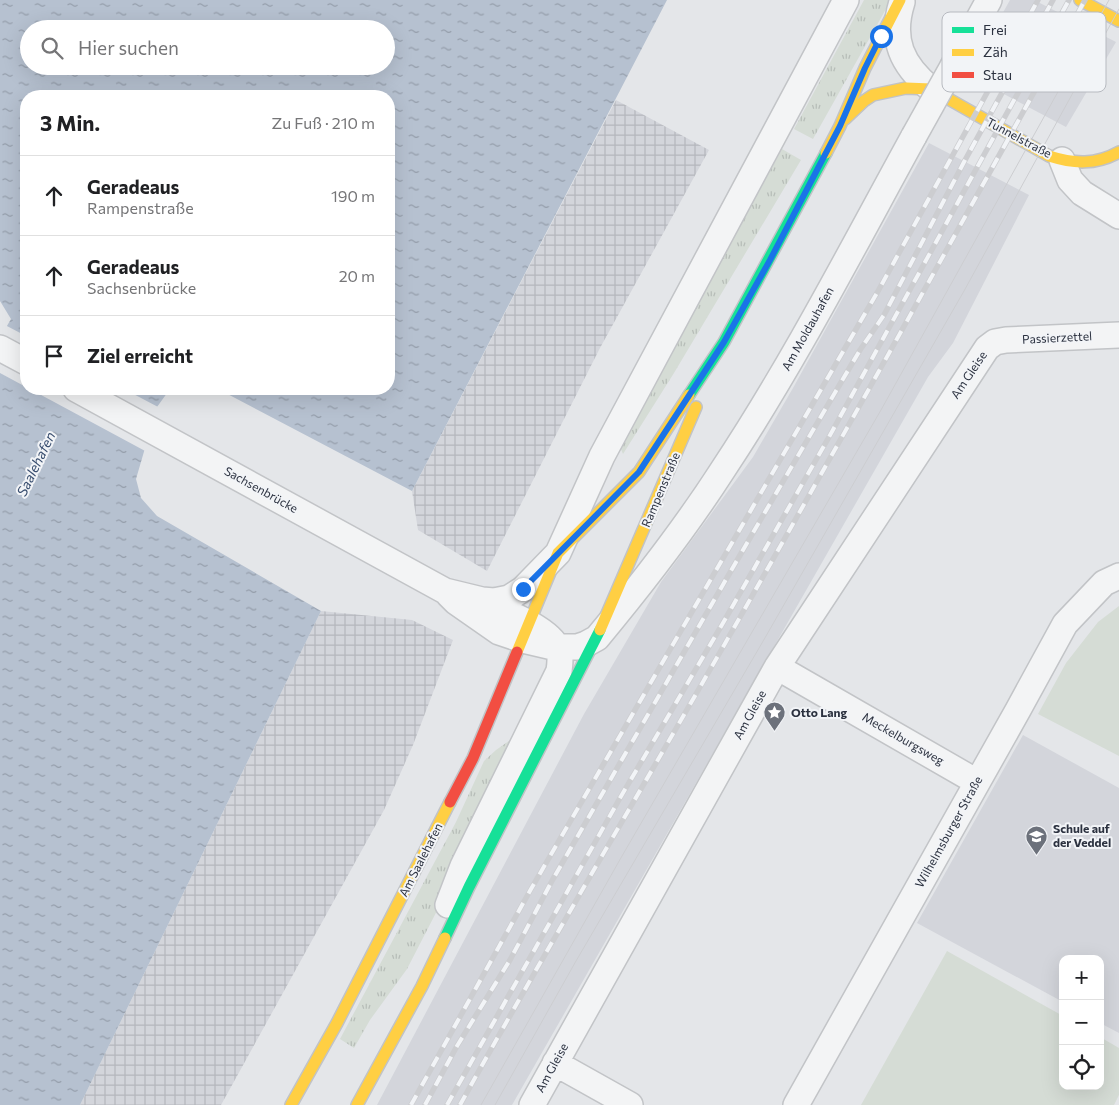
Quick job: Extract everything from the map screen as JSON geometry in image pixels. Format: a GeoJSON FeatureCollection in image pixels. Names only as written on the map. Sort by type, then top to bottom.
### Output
{"type":"FeatureCollection","features":[{"type":"Feature","properties":{"kind":"main road","name":"Rampenstraße"},"geometry":{"type":"LineString","coordinates":[[558,553],[639,472],[724,342],[770,260],[840,126],[865,68],[902,0]]}},
{"type":"Feature","properties":{"kind":"main road"},"geometry":{"type":"LineString","coordinates":[[1080,0],[1102,12]]}},
{"type":"Feature","properties":{"kind":"main road"},"geometry":{"type":"LineString","coordinates":[[1106,14],[1119,21]]}},
{"type":"Feature","properties":{"kind":"main road","name":"Tunnelstraße"},"geometry":{"type":"LineString","coordinates":[[840,126],[852,111],[873,95],[906,88],[931,90],[1049,156],[1062,160]]}},
{"type":"Feature","properties":{"kind":"main road"},"geometry":{"type":"LineString","coordinates":[[1062,160],[1091,163],[1101,162],[1119,152]]}},
{"type":"Feature","properties":{"kind":"main road","name":"Rampenstraße"},"geometry":{"type":"LineString","coordinates":[[597,638],[724,342]]}},
{"type":"Feature","properties":{"kind":"main road"},"geometry":{"type":"LineString","coordinates":[[526,632],[558,553]]}},
{"type":"Feature","properties":{"kind":"main road","name":"Am Saalehafen"},"geometry":{"type":"LineString","coordinates":[[291,1105],[337,1023],[474,758],[526,632]]}},
{"type":"Feature","properties":{"kind":"main road"},"geometry":{"type":"LineString","coordinates":[[357,1105],[422,986],[469,886],[597,638]]}},
{"type":"Feature","properties":{"kind":"street"},"geometry":{"type":"LineString","coordinates":[[558,553],[602,456],[846,0]]}},
{"type":"Feature","properties":{"kind":"street","name":"Tunnelstraße"},"geometry":{"type":"LineString","coordinates":[[902,0],[897,26],[901,54],[914,73],[931,90]]}},
{"type":"Feature","properties":{"kind":"street","name":"Am Moldauhafen"},"geometry":{"type":"LineString","coordinates":[[983,12],[990,0]]}},
{"type":"Feature","properties":{"kind":"street","name":"Am Moldauhafen"},"geometry":{"type":"LineString","coordinates":[[597,638],[655,568],[722,472],[786,368],[942,84]]}},
{"type":"Feature","properties":{"kind":"street","name":"Tunnelstraße"},"geometry":{"type":"LineString","coordinates":[[1062,160],[1070,180],[1082,193],[1119,216]]}},
{"type":"Feature","properties":{"kind":"street","name":"Passierzettel"},"geometry":{"type":"LineString","coordinates":[[995,342],[1119,335]]}},
{"type":"Feature","properties":{"kind":"street","name":"Am Gleise"},"geometry":{"type":"LineString","coordinates":[[532,1105],[777,667],[974,366],[987,348],[995,342]]}},
{"type":"Feature","properties":{"kind":"street"},"geometry":{"type":"LineString","coordinates":[[0,348],[20,359]]}},
{"type":"Feature","properties":{"kind":"street","name":"Sachsenbrücke"},"geometry":{"type":"LineString","coordinates":[[87,395],[445,592],[498,632],[526,632]]}},
{"type":"Feature","properties":{"kind":"street","name":"Sachsenbrücke"},"geometry":{"type":"LineString","coordinates":[[445,592],[482,600],[505,600],[518,593],[558,553]]}},
{"type":"Feature","properties":{"kind":"street","name":"Wilhelmsburger Straße"},"geometry":{"type":"LineString","coordinates":[[796,1105],[1065,624],[1104,583],[1119,576]]}},
{"type":"Feature","properties":{"kind":"street"},"geometry":{"type":"LineString","coordinates":[[422,986],[422,971],[463,866],[559,671],[560,660],[557,647],[548,636],[526,632],[482,600]]}},
{"type":"Feature","properties":{"kind":"street"},"geometry":{"type":"LineString","coordinates":[[557,647],[577,647],[597,638]]}},
{"type":"Feature","properties":{"kind":"street","name":"Meckelburgsweg"},"geometry":{"type":"LineString","coordinates":[[777,667],[977,782]]}},
{"type":"Feature","properties":{"kind":"street"},"geometry":{"type":"LineString","coordinates":[[555,1063],[630,1105]]}},
{"type":"Feature","properties":{"kind":"shaded area"},"geometry":{"type":"Polygon","coordinates":[[[1010,0],[1034,0],[1057,12],[1003,12],[1010,0]]]}},
{"type":"Feature","properties":{"kind":"shaded area"},"geometry":{"type":"Polygon","coordinates":[[[1106,37],[1116,42],[1106,59],[1106,37]]]}},
{"type":"Feature","properties":{"kind":"shaded area"},"geometry":{"type":"Polygon","coordinates":[[[1000,92],[1087,92],[1066,127],[1000,92]]]}},
{"type":"Feature","properties":{"kind":"shaded area"},"geometry":{"type":"Polygon","coordinates":[[[616,100],[709,150],[600,348],[487,571],[418,530],[412,491],[616,100]]]}},
{"type":"Feature","properties":{"kind":"shaded area"},"geometry":{"type":"Polygon","coordinates":[[[929,143],[1029,195],[953,343],[928,377],[512,1105],[377,1105],[584,714],[661,582],[753,457],[929,143]]]}},
{"type":"Feature","properties":{"kind":"shaded area"},"geometry":{"type":"Polygon","coordinates":[[[321,611],[412,620],[453,640],[413,745],[384,810],[221,1105],[80,1105],[321,611]]]}},
{"type":"Feature","properties":{"kind":"shaded area","name":"Schule auf der Veddel"},"geometry":{"type":"Polygon","coordinates":[[[1023,735],[1119,788],[1119,1033],[1104,1025],[1104,955],[1059,955],[1059,1000],[917,923],[1023,735]]]}},
{"type":"Feature","properties":{"kind":"green space"},"geometry":{"type":"Polygon","coordinates":[[[864,0],[891,0],[813,139],[794,129],[864,0]]]}},
{"type":"Feature","properties":{"kind":"green space"},"geometry":{"type":"Polygon","coordinates":[[[782,149],[801,160],[674,373],[623,454],[620,447],[657,375],[782,149]]]}},
{"type":"Feature","properties":{"kind":"green space"},"geometry":{"type":"Polygon","coordinates":[[[1119,606],[1119,756],[1038,714],[1066,663],[1098,622],[1119,606]]]}},
{"type":"Feature","properties":{"kind":"green space"},"geometry":{"type":"Polygon","coordinates":[[[516,736],[441,903],[407,969],[370,1020],[354,1048],[340,1039],[456,822],[484,761],[516,736]]]}},
{"type":"Feature","properties":{"kind":"green space"},"geometry":{"type":"Polygon","coordinates":[[[947,951],[1059,1014],[1059,1090],[1104,1090],[1104,1039],[1119,1048],[1119,1095],[1114,1105],[861,1105],[947,951]]]}},
{"type":"Feature","properties":{"kind":"water","name":"Saalehafen"},"geometry":{"type":"Polygon","coordinates":[[[0,0],[667,0],[412,491],[229,395],[395,395],[395,90],[20,90],[20,395],[166,395],[157,407],[136,479],[141,498],[157,516],[321,611],[80,1105],[0,1105],[0,338],[11,319],[0,301],[0,0]]]}},
{"type":"Feature","properties":{"kind":"pier"},"geometry":{"type":"Polygon","coordinates":[[[5,325],[20,333],[20,384],[0,373],[0,333],[5,325]]]}},
{"type":"Feature","properties":{"kind":"pier"},"geometry":{"type":"Polygon","coordinates":[[[41,395],[135,395],[160,408],[147,452],[41,395]]]}},
{"type":"Feature","properties":{"kind":"tram line"},"geometry":{"type":"LineString","coordinates":[[1102,12],[1109,0]]}},
{"type":"Feature","properties":{"kind":"tram line"},"geometry":{"type":"LineString","coordinates":[[1106,33],[1119,9]]}},
{"type":"Feature","properties":{"kind":"tram line"},"geometry":{"type":"LineString","coordinates":[[481,1105],[622,856],[881,410],[1058,92]]}},
{"type":"Feature","properties":{"kind":"tram line"},"geometry":{"type":"LineString","coordinates":[[495,1105],[576,961],[762,643],[964,291],[1073,92]]}},
{"type":"Feature","properties":{"kind":"railway"},"geometry":{"type":"LineString","coordinates":[[1031,12],[1038,0]]}},
{"type":"Feature","properties":{"kind":"railway"},"geometry":{"type":"LineString","coordinates":[[1046,12],[1053,0]]}},
{"type":"Feature","properties":{"kind":"railway"},"geometry":{"type":"LineString","coordinates":[[1062,12],[1069,0]]}},
{"type":"Feature","properties":{"kind":"railway"},"geometry":{"type":"LineString","coordinates":[[1078,12],[1085,0]]}},
{"type":"Feature","properties":{"kind":"railway"},"geometry":{"type":"LineString","coordinates":[[411,1105],[531,889],[877,293],[987,92]]}},
{"type":"Feature","properties":{"kind":"railway"},"geometry":{"type":"LineString","coordinates":[[425,1105],[457,1046],[510,960],[553,879],[754,531],[860,350],[884,315],[1002,92]]}},
{"type":"Feature","properties":{"kind":"railway"},"geometry":{"type":"LineString","coordinates":[[447,1105],[620,798],[829,437],[1018,92]]}},
{"type":"Feature","properties":{"kind":"railway"},"geometry":{"type":"LineString","coordinates":[[460,1105],[525,988],[694,698],[1034,92]]}},
{"type":"Feature","properties":{"kind":"traffic: fast"},"geometry":{"type":"LineString","coordinates":[[689,395],[724,342],[826,153]]}},
{"type":"Feature","properties":{"kind":"traffic: fast"},"geometry":{"type":"LineString","coordinates":[[445,938],[600,630]]}},
{"type":"Feature","properties":{"kind":"traffic: slow"},"geometry":{"type":"LineString","coordinates":[[826,153],[865,68],[900,0]]}},
{"type":"Feature","properties":{"kind":"traffic: slow"},"geometry":{"type":"LineString","coordinates":[[1080,0],[1102,12]]}},
{"type":"Feature","properties":{"kind":"traffic: slow"},"geometry":{"type":"LineString","coordinates":[[1106,14],[1119,21]]}},
{"type":"Feature","properties":{"kind":"traffic: slow"},"geometry":{"type":"LineString","coordinates":[[845,119],[873,95],[906,88],[931,89],[1049,156],[1067,161],[1085,162],[1102,159],[1119,152]]}},
{"type":"Feature","properties":{"kind":"traffic: slow"},"geometry":{"type":"LineString","coordinates":[[517,652],[558,553],[639,472],[689,395]]}},
{"type":"Feature","properties":{"kind":"traffic: slow"},"geometry":{"type":"LineString","coordinates":[[600,630],[696,407]]}},
{"type":"Feature","properties":{"kind":"traffic: slow"},"geometry":{"type":"LineString","coordinates":[[291,1105],[337,1023],[450,802]]}},
{"type":"Feature","properties":{"kind":"traffic: slow"},"geometry":{"type":"LineString","coordinates":[[357,1105],[422,986],[445,938]]}},
{"type":"Feature","properties":{"kind":"traffic: jam"},"geometry":{"type":"LineString","coordinates":[[450,802],[473,758],[517,652]]}},
{"type":"Feature","properties":{"kind":"place","name":"Otto Lang"},"geometry":{"type":"Point","coordinates":[775,732]}},
{"type":"Feature","properties":{"kind":"place","name":"Schule auf der Veddel"},"geometry":{"type":"Point","coordinates":[1037,855]}},
{"type":"Feature","properties":{"kind":"route"},"geometry":{"type":"LineString","coordinates":[[523,589],[639,472],[724,342],[770,260],[840,126],[881,36]]}}]}
